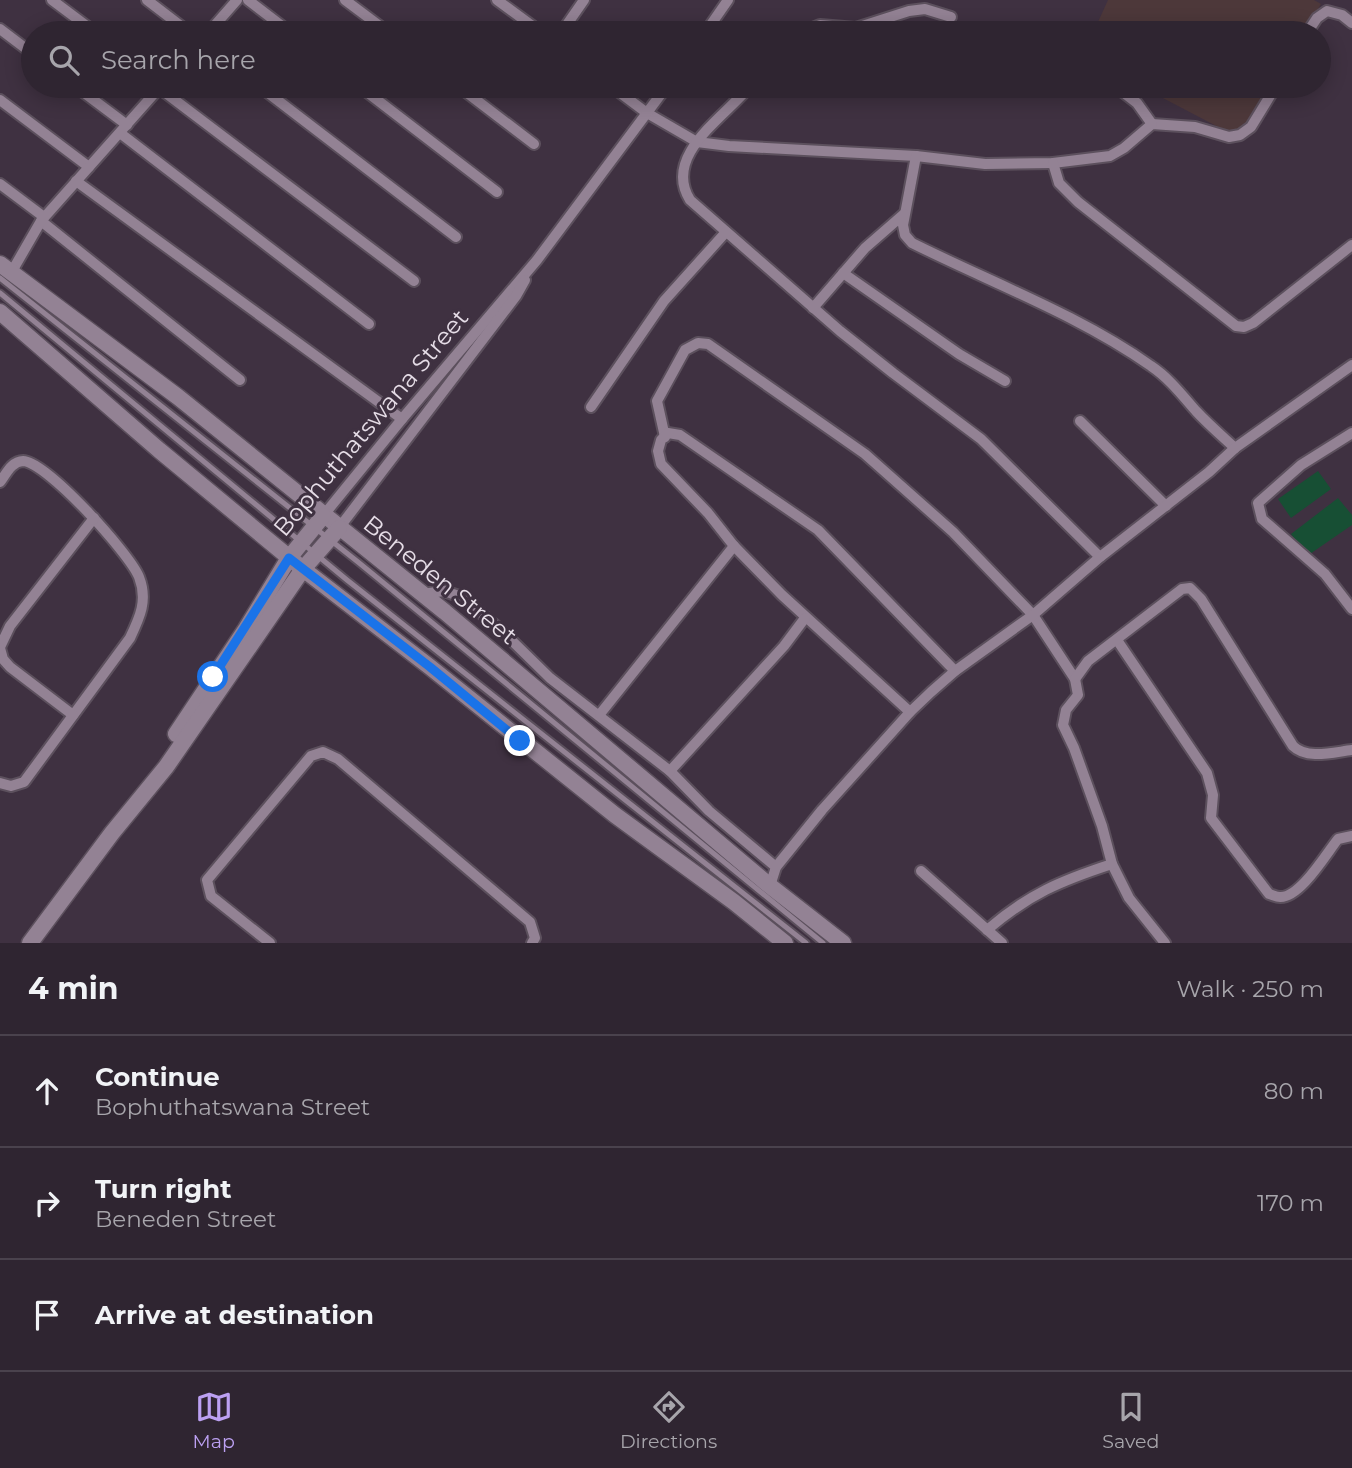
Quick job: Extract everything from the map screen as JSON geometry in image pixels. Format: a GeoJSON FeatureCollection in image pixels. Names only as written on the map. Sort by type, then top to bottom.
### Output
{"type":"FeatureCollection","features":[{"type":"Feature","properties":{"kind":"main road","name":"Beneden Street"},"geometry":{"type":"LineString","coordinates":[[4,272],[177,397],[319,522],[422,594],[770,886],[843,943]]}},
{"type":"Feature","properties":{"kind":"main road"},"geometry":{"type":"LineString","coordinates":[[0,312],[289,558],[615,815],[785,943]]}},
{"type":"Feature","properties":{"kind":"main road","name":"Bophuthatswana Street"},"geometry":{"type":"LineString","coordinates":[[112,833],[246,629],[289,558],[319,522]]}},
{"type":"Feature","properties":{"kind":"main road","name":"Bophuthatswana Street"},"geometry":{"type":"LineString","coordinates":[[30,943],[166,766],[303,569],[334,534]]}},
{"type":"Feature","properties":{"kind":"street"},"geometry":{"type":"LineString","coordinates":[[52,0],[80,21]]}},
{"type":"Feature","properties":{"kind":"street"},"geometry":{"type":"LineString","coordinates":[[147,0],[174,21]]}},
{"type":"Feature","properties":{"kind":"street"},"geometry":{"type":"LineString","coordinates":[[219,21],[237,0]]}},
{"type":"Feature","properties":{"kind":"street"},"geometry":{"type":"LineString","coordinates":[[248,0],[275,21]]}},
{"type":"Feature","properties":{"kind":"street"},"geometry":{"type":"LineString","coordinates":[[345,0],[373,21]]}},
{"type":"Feature","properties":{"kind":"street"},"geometry":{"type":"LineString","coordinates":[[497,0],[526,21]]}},
{"type":"Feature","properties":{"kind":"street"},"geometry":{"type":"LineString","coordinates":[[569,21],[584,0]]}},
{"type":"Feature","properties":{"kind":"street"},"geometry":{"type":"LineString","coordinates":[[713,21],[728,0]]}},
{"type":"Feature","properties":{"kind":"street"},"geometry":{"type":"LineString","coordinates":[[878,21],[925,9],[951,17]]}},
{"type":"Feature","properties":{"kind":"street"},"geometry":{"type":"LineString","coordinates":[[1315,21],[1327,11],[1342,15],[1352,23]]}},
{"type":"Feature","properties":{"kind":"street"},"geometry":{"type":"LineString","coordinates":[[0,29],[21,45]]}},
{"type":"Feature","properties":{"kind":"street"},"geometry":{"type":"LineString","coordinates":[[88,98],[123,129],[369,324]]}},
{"type":"Feature","properties":{"kind":"street"},"geometry":{"type":"LineString","coordinates":[[4,272],[43,219],[150,98]]}},
{"type":"Feature","properties":{"kind":"street"},"geometry":{"type":"LineString","coordinates":[[174,98],[414,281]]}},
{"type":"Feature","properties":{"kind":"street"},"geometry":{"type":"LineString","coordinates":[[275,98],[456,237]]}},
{"type":"Feature","properties":{"kind":"street"},"geometry":{"type":"LineString","coordinates":[[375,98],[497,192]]}},
{"type":"Feature","properties":{"kind":"street"},"geometry":{"type":"LineString","coordinates":[[474,98],[534,144]]}},
{"type":"Feature","properties":{"kind":"street"},"geometry":{"type":"LineString","coordinates":[[627,98],[697,142],[916,156],[985,164],[1053,163],[1110,156],[1124,148],[1152,124],[1195,127],[1229,137],[1240,135],[1251,127],[1269,98]]}},
{"type":"Feature","properties":{"kind":"street","name":"Bophuthatswana Street"},"geometry":{"type":"LineString","coordinates":[[319,522],[537,260],[658,98]]}},
{"type":"Feature","properties":{"kind":"street"},"geometry":{"type":"LineString","coordinates":[[739,98],[697,142],[686,160],[681,176],[682,188],[690,200],[813,308],[981,439],[1100,557]]}},
{"type":"Feature","properties":{"kind":"street"},"geometry":{"type":"LineString","coordinates":[[1131,98],[1138,103],[1152,124]]}},
{"type":"Feature","properties":{"kind":"street"},"geometry":{"type":"LineString","coordinates":[[0,100],[89,167]]}},
{"type":"Feature","properties":{"kind":"street"},"geometry":{"type":"LineString","coordinates":[[916,156],[904,214],[905,235],[912,243],[1085,326],[1153,367],[1235,448]]}},
{"type":"Feature","properties":{"kind":"street"},"geometry":{"type":"LineString","coordinates":[[1053,163],[1059,183],[1078,202],[1236,326],[1244,327],[1253,323],[1352,245]]}},
{"type":"Feature","properties":{"kind":"street"},"geometry":{"type":"LineString","coordinates":[[76,181],[402,419]]}},
{"type":"Feature","properties":{"kind":"street"},"geometry":{"type":"LineString","coordinates":[[0,184],[240,380]]}},
{"type":"Feature","properties":{"kind":"street"},"geometry":{"type":"LineString","coordinates":[[813,308],[882,231],[904,214]]}},
{"type":"Feature","properties":{"kind":"street"},"geometry":{"type":"LineString","coordinates":[[591,407],[664,301],[726,232]]}},
{"type":"Feature","properties":{"kind":"street","name":"Bophuthatswana Street"},"geometry":{"type":"LineString","coordinates":[[334,534],[516,296],[537,260]]}},
{"type":"Feature","properties":{"kind":"street"},"geometry":{"type":"LineString","coordinates":[[843,273],[959,354],[1004,381]]}},
{"type":"Feature","properties":{"kind":"street"},"geometry":{"type":"LineString","coordinates":[[664,437],[657,401],[685,350],[698,343],[708,344],[865,454],[953,532],[1032,615],[1075,679],[1078,695],[1066,710],[1063,725],[1102,826],[1112,864],[1129,898],[1165,943]]}},
{"type":"Feature","properties":{"kind":"street"},"geometry":{"type":"LineString","coordinates":[[770,886],[776,867],[851,776],[910,712],[955,671],[1032,615],[1235,448],[1352,365]]}},
{"type":"Feature","properties":{"kind":"street"},"geometry":{"type":"LineString","coordinates":[[1080,421],[1166,506]]}},
{"type":"Feature","properties":{"kind":"street"},"geometry":{"type":"LineString","coordinates":[[910,712],[805,618],[734,546],[708,513],[661,464],[658,451],[668,433],[680,435],[818,530],[955,671]]}},
{"type":"Feature","properties":{"kind":"street"},"geometry":{"type":"LineString","coordinates":[[1352,433],[1301,465],[1258,503],[1262,519],[1325,574],[1352,610]]}},
{"type":"Feature","properties":{"kind":"street"},"geometry":{"type":"LineString","coordinates":[[0,482],[18,462],[35,464],[94,518],[115,542],[138,575],[144,601],[142,615],[130,638],[24,782],[11,786],[0,783]]}},
{"type":"Feature","properties":{"kind":"street"},"geometry":{"type":"LineString","coordinates":[[73,715],[10,667],[3,659],[0,648],[10,626],[94,518]]}},
{"type":"Feature","properties":{"kind":"street"},"geometry":{"type":"LineString","coordinates":[[600,714],[734,546]]}},
{"type":"Feature","properties":{"kind":"street"},"geometry":{"type":"LineString","coordinates":[[1075,679],[1088,661],[1182,589],[1190,588],[1201,599],[1293,746],[1310,754],[1352,750]]}},
{"type":"Feature","properties":{"kind":"street"},"geometry":{"type":"LineString","coordinates":[[422,594],[444,591],[462,597],[550,678],[600,714],[670,771],[709,811],[776,867]]}},
{"type":"Feature","properties":{"kind":"street"},"geometry":{"type":"LineString","coordinates":[[670,771],[785,646],[805,618]]}},
{"type":"Feature","properties":{"kind":"street"},"geometry":{"type":"LineString","coordinates":[[1117,640],[1207,773],[1213,795],[1211,818],[1269,894],[1282,898],[1294,894],[1338,839],[1352,836]]}},
{"type":"Feature","properties":{"kind":"street"},"geometry":{"type":"LineString","coordinates":[[270,943],[211,895],[207,880],[311,756],[323,752],[338,759],[530,922],[535,938],[531,943]]}},
{"type":"Feature","properties":{"kind":"street"},"geometry":{"type":"LineString","coordinates":[[987,930],[1032,895],[1112,864]]}},
{"type":"Feature","properties":{"kind":"street"},"geometry":{"type":"LineString","coordinates":[[921,871],[1002,943]]}},
{"type":"Feature","properties":{"kind":"lane"},"geometry":{"type":"LineString","coordinates":[[0,293],[302,543],[806,943]]}},
{"type":"Feature","properties":{"kind":"lane"},"geometry":{"type":"LineString","coordinates":[[334,534],[823,943]]}},
{"type":"Feature","properties":{"kind":"shaded area"},"geometry":{"type":"Polygon","coordinates":[[[1108,0],[1314,0],[1321,4],[1311,21],[1098,21],[1108,0]]]}},
{"type":"Feature","properties":{"kind":"shaded area"},"geometry":{"type":"Polygon","coordinates":[[[1163,98],[1267,98],[1243,140],[1163,98]]]}},
{"type":"Feature","properties":{"kind":"green space"},"geometry":{"type":"Polygon","coordinates":[[[1318,471],[1331,489],[1291,518],[1278,499],[1318,471]]]}},
{"type":"Feature","properties":{"kind":"green space"},"geometry":{"type":"Polygon","coordinates":[[[1338,498],[1352,515],[1352,525],[1307,556],[1291,534],[1338,498]]]}},
{"type":"Feature","properties":{"kind":"route"},"geometry":{"type":"LineString","coordinates":[[213,677],[289,558],[430,667],[520,741]]}}]}
